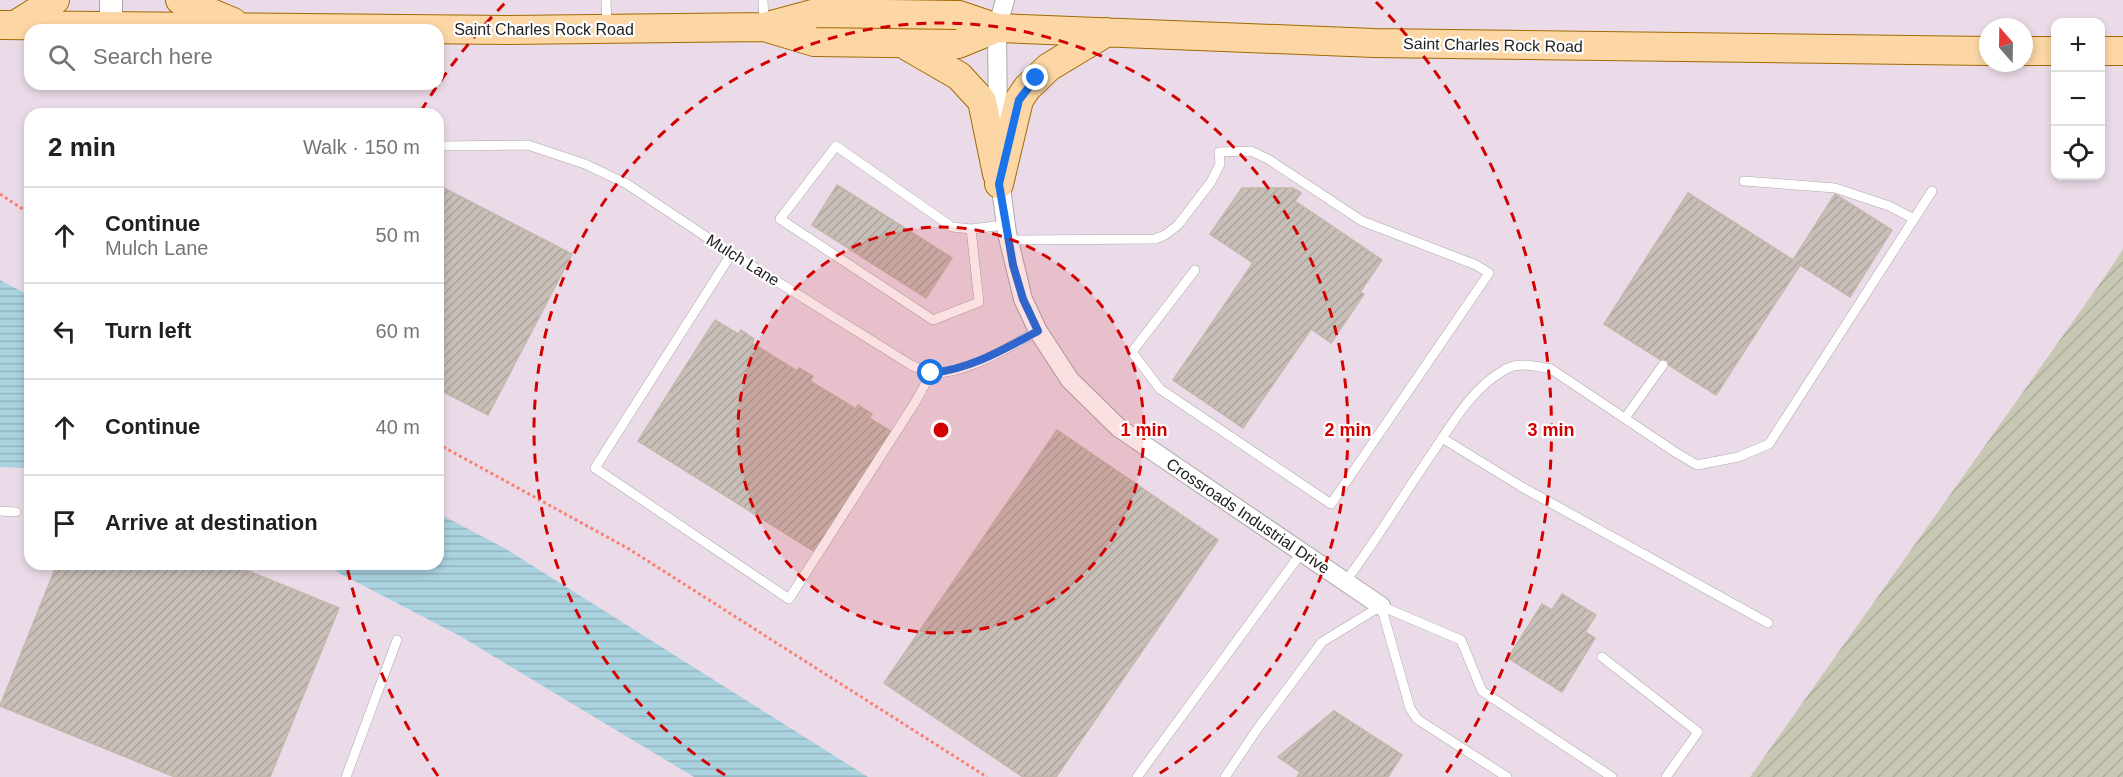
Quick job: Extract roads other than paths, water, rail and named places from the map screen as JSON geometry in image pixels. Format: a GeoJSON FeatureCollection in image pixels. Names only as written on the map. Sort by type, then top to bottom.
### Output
{"type":"FeatureCollection","features":[{"type":"Feature","properties":{"kind":"main road"},"geometry":{"type":"LineString","coordinates":[[8,25],[56,0]]}},
{"type":"Feature","properties":{"kind":"main road"},"geometry":{"type":"LineString","coordinates":[[180,0],[237,24]]}},
{"type":"Feature","properties":{"kind":"main road","name":"Saint Charles Rock Road"},"geometry":{"type":"LineString","coordinates":[[444,30],[607,29],[763,14],[816,13],[847,7],[959,15],[997,28],[1374,43],[1979,51]]}},
{"type":"Feature","properties":{"kind":"main road","name":"Saint Charles Rock Road"},"geometry":{"type":"LineString","coordinates":[[8,25],[111,13],[210,24]]}},
{"type":"Feature","properties":{"kind":"main road","name":"Saint Charles Rock Road"},"geometry":{"type":"LineString","coordinates":[[763,14],[814,42],[958,44],[997,28]]}},
{"type":"Feature","properties":{"kind":"main road"},"geometry":{"type":"LineString","coordinates":[[999,184],[1019,100],[1027,88],[1049,67],[1107,32]]}},
{"type":"Feature","properties":{"kind":"main road"},"geometry":{"type":"LineString","coordinates":[[902,43],[959,76],[982,100],[999,184]]}},
{"type":"Feature","properties":{"kind":"main road"},"geometry":{"type":"LineString","coordinates":[[2033,51],[2051,51]]}},
{"type":"Feature","properties":{"kind":"main road"},"geometry":{"type":"LineString","coordinates":[[2105,51],[2123,51]]}},
{"type":"Feature","properties":{"kind":"street","name":"Crossroads Industrial Drive"},"geometry":{"type":"LineString","coordinates":[[1005,0],[997,28],[999,184],[1007,233],[1023,299],[1038,331],[1070,380],[1119,428],[1381,606]]}},
{"type":"Feature","properties":{"kind":"lane"},"geometry":{"type":"LineString","coordinates":[[606,0],[607,29]]}},
{"type":"Feature","properties":{"kind":"lane","name":"Mulch Lane"},"geometry":{"type":"LineString","coordinates":[[444,146],[528,146],[585,164],[627,184],[911,365],[931,373]]}},
{"type":"Feature","properties":{"kind":"lane"},"geometry":{"type":"LineString","coordinates":[[971,229],[979,302],[933,320],[780,219],[836,146],[952,227],[971,229],[1007,233],[1155,239],[1178,225],[1211,182],[1220,164],[1219,153],[1251,151],[1268,159],[1362,221],[1476,265],[1489,273],[1331,504],[1160,389],[1132,352],[1195,270]]}},
{"type":"Feature","properties":{"kind":"lane"},"geometry":{"type":"LineString","coordinates":[[1744,181],[1835,188],[1889,206],[1914,219]]}},
{"type":"Feature","properties":{"kind":"lane"},"geometry":{"type":"LineString","coordinates":[[1345,582],[1463,408],[1482,386],[1507,368],[1527,365],[1551,369],[1697,465],[1738,457],[1769,444],[1932,191]]}},
{"type":"Feature","properties":{"kind":"lane"},"geometry":{"type":"LineString","coordinates":[[732,253],[595,468],[789,599],[916,402],[931,373],[951,371],[983,360],[1038,331]]}},
{"type":"Feature","properties":{"kind":"lane"},"geometry":{"type":"LineString","coordinates":[[1624,418],[1663,365]]}},
{"type":"Feature","properties":{"kind":"lane"},"geometry":{"type":"LineString","coordinates":[[1442,438],[1522,487],[1768,623]]}},
{"type":"Feature","properties":{"kind":"lane"},"geometry":{"type":"LineString","coordinates":[[0,512],[16,512]]}},
{"type":"Feature","properties":{"kind":"lane"},"geometry":{"type":"LineString","coordinates":[[1137,777],[1302,552]]}},
{"type":"Feature","properties":{"kind":"lane"},"geometry":{"type":"LineString","coordinates":[[1225,777],[1322,642],[1381,606]]}},
{"type":"Feature","properties":{"kind":"lane"},"geometry":{"type":"LineString","coordinates":[[1381,606],[1410,708],[1417,719],[1507,777]]}},
{"type":"Feature","properties":{"kind":"lane"},"geometry":{"type":"LineString","coordinates":[[1381,606],[1461,640],[1482,691],[1612,777]]}},
{"type":"Feature","properties":{"kind":"lane"},"geometry":{"type":"LineString","coordinates":[[346,777],[397,640]]}},
{"type":"Feature","properties":{"kind":"lane"},"geometry":{"type":"LineString","coordinates":[[1602,657],[1698,732],[1666,777]]}},
{"type":"Feature","properties":{"kind":"water"},"geometry":{"type":"Polygon","coordinates":[[[0,280],[24,293],[24,468],[0,467],[0,280]]]}},
{"type":"Feature","properties":{"kind":"water"},"geometry":{"type":"Polygon","coordinates":[[[444,516],[506,549],[868,777],[694,777],[460,636],[334,570],[444,570],[444,516]]]}}]}
